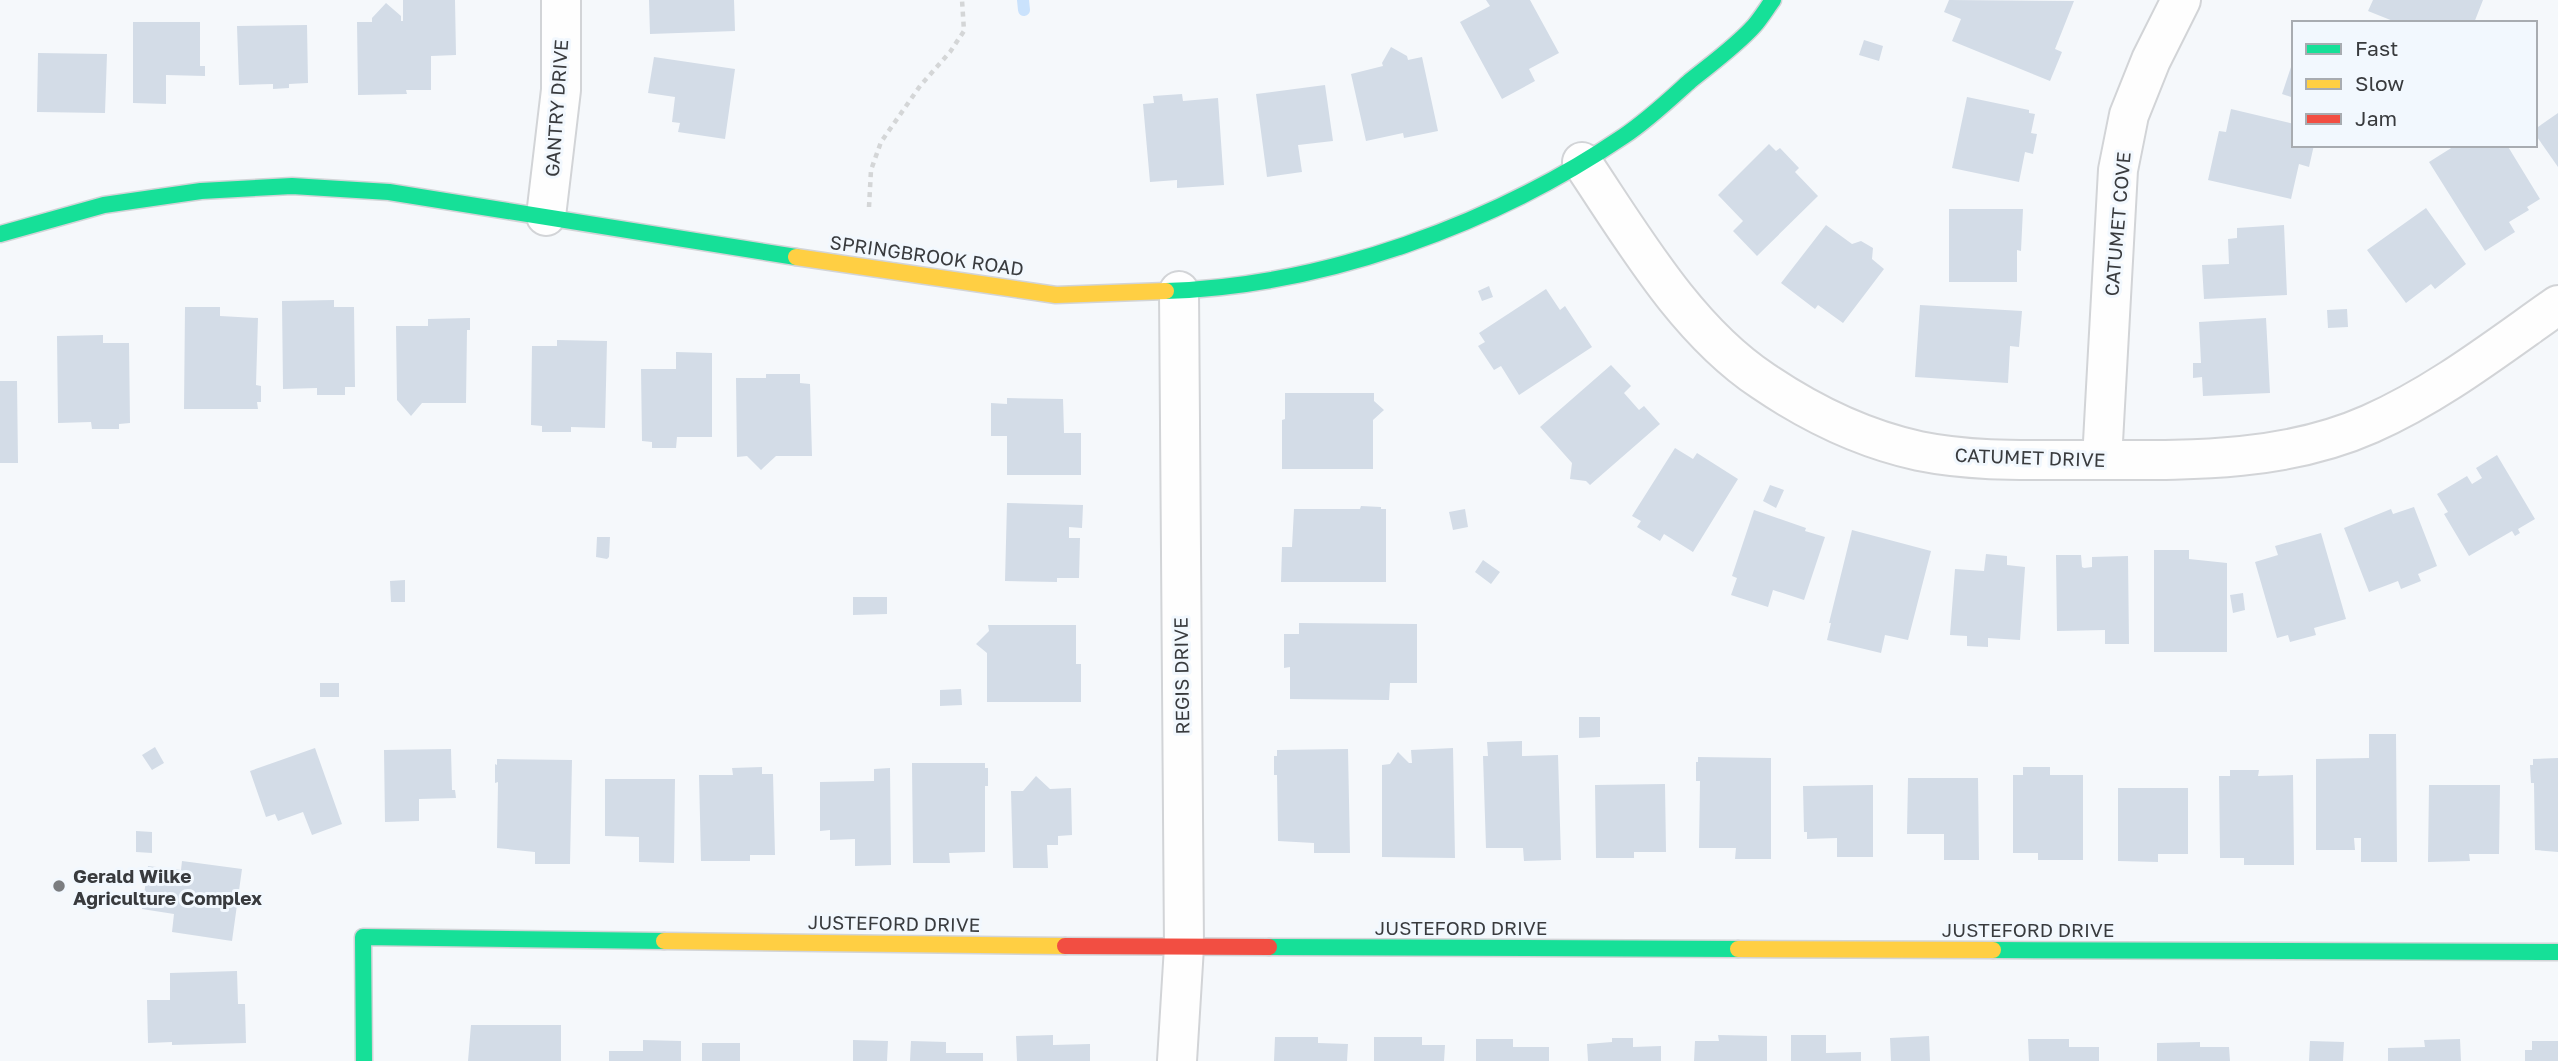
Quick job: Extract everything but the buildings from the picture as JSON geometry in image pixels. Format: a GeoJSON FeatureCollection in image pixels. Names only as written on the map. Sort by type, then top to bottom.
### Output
{"type":"FeatureCollection","features":[{"type":"Feature","properties":{"kind":"street","name":"GANTRY DRIVE"},"geometry":{"type":"LineString","coordinates":[[546,216],[561,90],[561,0]]}},
{"type":"Feature","properties":{"kind":"street","name":"SPRINGBROOK ROAD"},"geometry":{"type":"LineString","coordinates":[[0,234],[104,205],[201,191],[292,186],[389,192],[867,268],[1056,295],[1178,291],[1300,275],[1382,254],[1500,205],[1582,162],[1626,135],[1652,114],[1752,27],[1773,0]]}},
{"type":"Feature","properties":{"kind":"street","name":"CATUMET COVE"},"geometry":{"type":"LineString","coordinates":[[2102,460],[2118,170],[2129,115],[2151,60],[2181,0]]}},
{"type":"Feature","properties":{"kind":"street","name":"CATUMET DRIVE"},"geometry":{"type":"LineString","coordinates":[[1582,162],[1680,303],[1726,351],[1773,387],[1826,417],[1872,438],[1920,451],[1980,459],[2102,460],[2198,459],[2284,451],[2371,424],[2451,380],[2558,304]]}},
{"type":"Feature","properties":{"kind":"street","name":"REGIS DRIVE"},"geometry":{"type":"LineString","coordinates":[[1177,1061],[1184,947],[1178,291]]}},
{"type":"Feature","properties":{"kind":"street","name":"JUSTEFORD DRIVE"},"geometry":{"type":"LineString","coordinates":[[364,1061],[363,937],[1184,947],[2558,951]]}},
{"type":"Feature","properties":{"kind":"path"},"geometry":{"type":"LineString","coordinates":[[869,207],[871,170],[881,142],[920,86],[950,52],[964,31],[962,0]]}},
{"type":"Feature","properties":{"kind":"waterway"},"geometry":{"type":"LineString","coordinates":[[1023,0],[1024,10]]}},
{"type":"Feature","properties":{"kind":"traffic: fast"},"geometry":{"type":"LineString","coordinates":[[1166,291],[1226,287],[1347,263],[1406,245],[1520,197],[1574,168],[1658,110],[1739,41],[1757,23],[1773,0]]}},
{"type":"Feature","properties":{"kind":"traffic: fast"},"geometry":{"type":"LineString","coordinates":[[0,234],[104,205],[201,191],[292,186],[389,192],[796,257]]}},
{"type":"Feature","properties":{"kind":"traffic: fast"},"geometry":{"type":"LineString","coordinates":[[364,1061],[363,937],[664,941]]}},
{"type":"Feature","properties":{"kind":"traffic: fast"},"geometry":{"type":"LineString","coordinates":[[1269,947],[1738,949]]}},
{"type":"Feature","properties":{"kind":"traffic: fast"},"geometry":{"type":"LineString","coordinates":[[1993,950],[2558,952]]}},
{"type":"Feature","properties":{"kind":"traffic: slow"},"geometry":{"type":"LineString","coordinates":[[796,257],[1056,295],[1166,291]]}},
{"type":"Feature","properties":{"kind":"traffic: slow"},"geometry":{"type":"LineString","coordinates":[[664,941],[1065,946]]}},
{"type":"Feature","properties":{"kind":"traffic: slow"},"geometry":{"type":"LineString","coordinates":[[1738,949],[1993,950]]}},
{"type":"Feature","properties":{"kind":"traffic: jam"},"geometry":{"type":"LineString","coordinates":[[1065,946],[1269,947]]}},
{"type":"Feature","properties":{"kind":"place","name":"Gerald Wilke Agriculture Complex"},"geometry":{"type":"Point","coordinates":[59,886]}}]}
